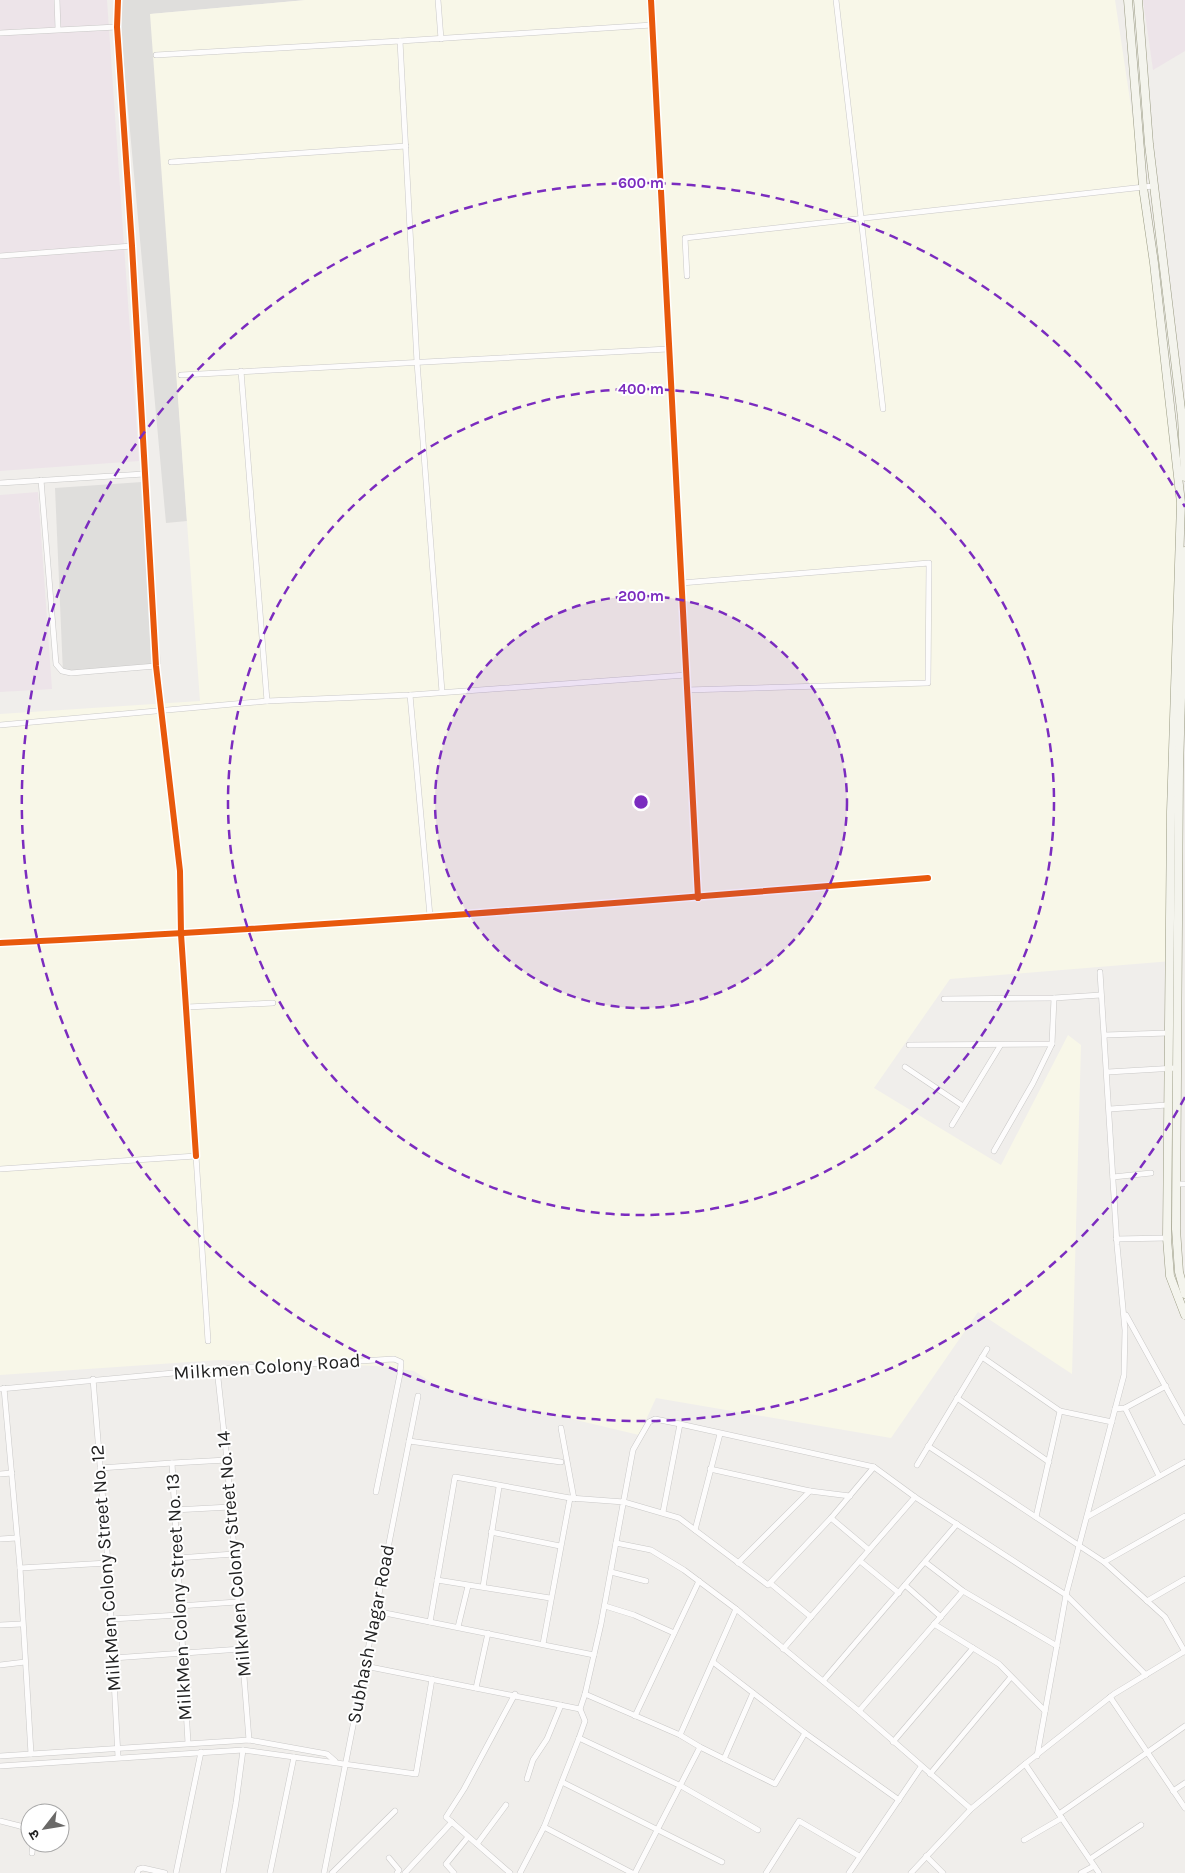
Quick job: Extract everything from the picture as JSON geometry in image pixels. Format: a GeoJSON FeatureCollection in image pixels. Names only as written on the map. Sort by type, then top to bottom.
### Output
{"type":"FeatureCollection","features":[{"type":"Feature","properties":{"kind":"main road"},"geometry":{"type":"LineString","coordinates":[[1128,0],[1143,187],[1154,263],[1181,502],[1171,812],[1167,1238],[1170,1276],[1185,1315]]}},
{"type":"Feature","properties":{"kind":"main road"},"geometry":{"type":"LineString","coordinates":[[1138,0],[1153,186],[1182,418],[1185,477]]}},
{"type":"Feature","properties":{"kind":"main road"},"geometry":{"type":"LineString","coordinates":[[1185,550],[1182,888],[1176,1068],[1177,1259],[1185,1294]]}},
{"type":"Feature","properties":{"kind":"street"},"geometry":{"type":"LineString","coordinates":[[57,0],[58,30]]}},
{"type":"Feature","properties":{"kind":"street"},"geometry":{"type":"LineString","coordinates":[[118,0],[117,26],[132,246],[156,666],[180,871],[181,934],[208,1341]]}},
{"type":"Feature","properties":{"kind":"street"},"geometry":{"type":"LineString","coordinates":[[438,0],[441,39]]}},
{"type":"Feature","properties":{"kind":"street"},"geometry":{"type":"LineString","coordinates":[[651,0],[698,898]]}},
{"type":"Feature","properties":{"kind":"street"},"geometry":{"type":"LineString","coordinates":[[836,0],[883,409]]}},
{"type":"Feature","properties":{"kind":"street"},"geometry":{"type":"LineString","coordinates":[[156,56],[652,25]]}},
{"type":"Feature","properties":{"kind":"street"},"geometry":{"type":"LineString","coordinates":[[0,33],[117,26]]}},
{"type":"Feature","properties":{"kind":"street"},"geometry":{"type":"LineString","coordinates":[[400,41],[417,362],[442,692]]}},
{"type":"Feature","properties":{"kind":"street"},"geometry":{"type":"LineString","coordinates":[[171,162],[406,146]]}},
{"type":"Feature","properties":{"kind":"street"},"geometry":{"type":"LineString","coordinates":[[687,276],[685,238],[860,220],[1011,200],[1153,186]]}},
{"type":"Feature","properties":{"kind":"street"},"geometry":{"type":"LineString","coordinates":[[0,256],[132,246]]}},
{"type":"Feature","properties":{"kind":"street"},"geometry":{"type":"LineString","coordinates":[[181,375],[668,349]]}},
{"type":"Feature","properties":{"kind":"street"},"geometry":{"type":"LineString","coordinates":[[241,371],[266,701]]}},
{"type":"Feature","properties":{"kind":"street"},"geometry":{"type":"LineString","coordinates":[[0,482],[144,474]]}},
{"type":"Feature","properties":{"kind":"street"},"geometry":{"type":"LineString","coordinates":[[41,480],[56,664],[62,671],[71,673],[156,666]]}},
{"type":"Feature","properties":{"kind":"street"},"geometry":{"type":"LineString","coordinates":[[681,582],[929,563],[928,683],[686,690]]}},
{"type":"Feature","properties":{"kind":"street"},"geometry":{"type":"LineString","coordinates":[[0,725],[266,701],[410,695],[686,675]]}},
{"type":"Feature","properties":{"kind":"street"},"geometry":{"type":"LineString","coordinates":[[410,695],[430,916]]}},
{"type":"Feature","properties":{"kind":"street"},"geometry":{"type":"LineString","coordinates":[[0,943],[181,934],[698,898],[928,878]]}},
{"type":"Feature","properties":{"kind":"street"},"geometry":{"type":"LineString","coordinates":[[1037,1756],[1066,1595],[1124,1375],[1124,1312],[1116,1239],[1108,1072],[1100,972]]}},
{"type":"Feature","properties":{"kind":"street"},"geometry":{"type":"LineString","coordinates":[[944,999],[1054,998],[1101,995]]}},
{"type":"Feature","properties":{"kind":"street"},"geometry":{"type":"LineString","coordinates":[[994,1151],[1033,1083],[1052,1044],[1054,998]]}},
{"type":"Feature","properties":{"kind":"street"},"geometry":{"type":"LineString","coordinates":[[187,1007],[273,1003]]}},
{"type":"Feature","properties":{"kind":"street"},"geometry":{"type":"LineString","coordinates":[[1105,1035],[1168,1033]]}},
{"type":"Feature","properties":{"kind":"street"},"geometry":{"type":"LineString","coordinates":[[909,1046],[1052,1044]]}},
{"type":"Feature","properties":{"kind":"street"},"geometry":{"type":"LineString","coordinates":[[952,1125],[1000,1046]]}},
{"type":"Feature","properties":{"kind":"street"},"geometry":{"type":"LineString","coordinates":[[905,1067],[963,1106]]}},
{"type":"Feature","properties":{"kind":"street"},"geometry":{"type":"LineString","coordinates":[[1108,1072],[1176,1068]]}},
{"type":"Feature","properties":{"kind":"street"},"geometry":{"type":"LineString","coordinates":[[1110,1109],[1167,1105]]}},
{"type":"Feature","properties":{"kind":"street"},"geometry":{"type":"LineString","coordinates":[[0,1169],[196,1156]]}},
{"type":"Feature","properties":{"kind":"street"},"geometry":{"type":"LineString","coordinates":[[1114,1177],[1150,1173]]}},
{"type":"Feature","properties":{"kind":"street"},"geometry":{"type":"LineString","coordinates":[[1176,1184],[1185,1184]]}},
{"type":"Feature","properties":{"kind":"street"},"geometry":{"type":"LineString","coordinates":[[1116,1239],[1167,1238]]}},
{"type":"Feature","properties":{"kind":"street"},"geometry":{"type":"LineString","coordinates":[[1124,1312],[1185,1422]]}},
{"type":"Feature","properties":{"kind":"street"},"geometry":{"type":"LineString","coordinates":[[917,1465],[987,1349]]}},
{"type":"Feature","properties":{"kind":"street"},"geometry":{"type":"LineString","coordinates":[[982,1357],[1060,1411],[1112,1422]]}},
{"type":"Feature","properties":{"kind":"street","name":"Milkmen Colony Road"},"geometry":{"type":"LineString","coordinates":[[2,1388],[217,1369],[394,1359],[401,1362],[400,1374],[376,1492]]}},
{"type":"Feature","properties":{"kind":"street","name":"MilkMen Colony Street No. 14"},"geometry":{"type":"LineString","coordinates":[[217,1369],[227,1460],[249,1740]]}},
{"type":"Feature","properties":{"kind":"street","name":"MilkMen Colony Street No. 12"},"geometry":{"type":"LineString","coordinates":[[93,1379],[112,1620],[118,1757]]}},
{"type":"Feature","properties":{"kind":"street"},"geometry":{"type":"LineString","coordinates":[[1115,1409],[1125,1408],[1166,1386]]}},
{"type":"Feature","properties":{"kind":"street"},"geometry":{"type":"LineString","coordinates":[[2,1388],[20,1568],[31,1754]]}},
{"type":"Feature","properties":{"kind":"street","name":"Subhash Nagar Road"},"geometry":{"type":"LineString","coordinates":[[324,1873],[418,1396]]}},
{"type":"Feature","properties":{"kind":"street"},"geometry":{"type":"LineString","coordinates":[[958,1398],[1049,1462]]}},
{"type":"Feature","properties":{"kind":"street"},"geometry":{"type":"LineString","coordinates":[[1125,1408],[1159,1476]]}},
{"type":"Feature","properties":{"kind":"street"},"geometry":{"type":"LineString","coordinates":[[1036,1517],[1060,1411]]}},
{"type":"Feature","properties":{"kind":"street"},"geometry":{"type":"LineString","coordinates":[[520,1873],[544,1827],[584,1722],[580,1709],[594,1655],[611,1572],[633,1450],[646,1425],[655,1419],[874,1467],[915,1497],[1066,1595],[1146,1675]]}},
{"type":"Feature","properties":{"kind":"street"},"geometry":{"type":"LineString","coordinates":[[663,1512],[680,1424]]}},
{"type":"Feature","properties":{"kind":"street"},"geometry":{"type":"LineString","coordinates":[[543,1644],[560,1546],[572,1498],[562,1428]]}},
{"type":"Feature","properties":{"kind":"street"},"geometry":{"type":"LineString","coordinates":[[695,1530],[720,1434]]}},
{"type":"Feature","properties":{"kind":"street"},"geometry":{"type":"LineString","coordinates":[[409,1441],[561,1462]]}},
{"type":"Feature","properties":{"kind":"street"},"geometry":{"type":"LineString","coordinates":[[911,1873],[971,1809],[1026,1764],[1110,1697],[1185,1651],[1165,1617],[1104,1562],[928,1446]]}},
{"type":"Feature","properties":{"kind":"street"},"geometry":{"type":"LineString","coordinates":[[172,1463],[227,1460]]}},
{"type":"Feature","properties":{"kind":"street"},"geometry":{"type":"LineString","coordinates":[[1086,1517],[1185,1462]]}},
{"type":"Feature","properties":{"kind":"street","name":"MilkMen Colony Street No. 13"},"geometry":{"type":"LineString","coordinates":[[100,1468],[172,1463],[179,1615],[188,1743]]}},
{"type":"Feature","properties":{"kind":"street"},"geometry":{"type":"LineString","coordinates":[[770,1583],[831,1518],[874,1467]]}},
{"type":"Feature","properties":{"kind":"street"},"geometry":{"type":"LineString","coordinates":[[710,1470],[810,1491],[850,1496]]}},
{"type":"Feature","properties":{"kind":"street"},"geometry":{"type":"LineString","coordinates":[[0,1474],[12,1473]]}},
{"type":"Feature","properties":{"kind":"street"},"geometry":{"type":"LineString","coordinates":[[430,1622],[455,1477],[499,1487],[572,1498],[624,1502],[679,1518],[768,1585],[770,1583],[811,1617]]}},
{"type":"Feature","properties":{"kind":"street"},"geometry":{"type":"LineString","coordinates":[[483,1587],[499,1487]]}},
{"type":"Feature","properties":{"kind":"street"},"geometry":{"type":"LineString","coordinates":[[738,1563],[810,1491]]}},
{"type":"Feature","properties":{"kind":"street"},"geometry":{"type":"LineString","coordinates":[[784,1649],[915,1497]]}},
{"type":"Feature","properties":{"kind":"street"},"geometry":{"type":"LineString","coordinates":[[174,1510],[230,1507]]}},
{"type":"Feature","properties":{"kind":"street"},"geometry":{"type":"LineString","coordinates":[[1104,1562],[1185,1516]]}},
{"type":"Feature","properties":{"kind":"street"},"geometry":{"type":"LineString","coordinates":[[831,1518],[868,1550]]}},
{"type":"Feature","properties":{"kind":"street"},"geometry":{"type":"LineString","coordinates":[[823,1681],[957,1524]]}},
{"type":"Feature","properties":{"kind":"street"},"geometry":{"type":"LineString","coordinates":[[491,1532],[560,1546]]}},
{"type":"Feature","properties":{"kind":"street"},"geometry":{"type":"LineString","coordinates":[[0,1539],[17,1538]]}},
{"type":"Feature","properties":{"kind":"street"},"geometry":{"type":"LineString","coordinates":[[616,1543],[651,1550],[699,1581],[736,1609],[859,1711],[971,1809]]}},
{"type":"Feature","properties":{"kind":"street"},"geometry":{"type":"LineString","coordinates":[[176,1558],[234,1554]]}},
{"type":"Feature","properties":{"kind":"street"},"geometry":{"type":"LineString","coordinates":[[860,1561],[899,1593]]}},
{"type":"Feature","properties":{"kind":"street"},"geometry":{"type":"LineString","coordinates":[[925,1562],[964,1591],[1057,1646]]}},
{"type":"Feature","properties":{"kind":"street"},"geometry":{"type":"LineString","coordinates":[[20,1568],[108,1563]]}},
{"type":"Feature","properties":{"kind":"street"},"geometry":{"type":"LineString","coordinates":[[611,1572],[646,1581]]}},
{"type":"Feature","properties":{"kind":"street"},"geometry":{"type":"LineString","coordinates":[[1147,1601],[1185,1578]]}},
{"type":"Feature","properties":{"kind":"street"},"geometry":{"type":"LineString","coordinates":[[437,1580],[550,1598]]}},
{"type":"Feature","properties":{"kind":"street"},"geometry":{"type":"LineString","coordinates":[[635,1716],[699,1581]]}},
{"type":"Feature","properties":{"kind":"street"},"geometry":{"type":"LineString","coordinates":[[905,1585],[941,1617]]}},
{"type":"Feature","properties":{"kind":"street"},"geometry":{"type":"LineString","coordinates":[[458,1627],[468,1586]]}},
{"type":"Feature","properties":{"kind":"street"},"geometry":{"type":"LineString","coordinates":[[859,1711],[964,1591]]}},
{"type":"Feature","properties":{"kind":"street"},"geometry":{"type":"LineString","coordinates":[[179,1606],[237,1602]]}},
{"type":"Feature","properties":{"kind":"street"},"geometry":{"type":"LineString","coordinates":[[604,1606],[634,1615],[674,1633]]}},
{"type":"Feature","properties":{"kind":"street"},"geometry":{"type":"LineString","coordinates":[[680,1735],[736,1609]]}},
{"type":"Feature","properties":{"kind":"street"},"geometry":{"type":"LineString","coordinates":[[375,1611],[594,1655]]}},
{"type":"Feature","properties":{"kind":"street"},"geometry":{"type":"LineString","coordinates":[[112,1620],[179,1615]]}},
{"type":"Feature","properties":{"kind":"street"},"geometry":{"type":"LineString","coordinates":[[0,1625],[22,1624]]}},
{"type":"Feature","properties":{"kind":"street"},"geometry":{"type":"LineString","coordinates":[[934,1624],[999,1664],[1045,1711]]}},
{"type":"Feature","properties":{"kind":"street"},"geometry":{"type":"LineString","coordinates":[[476,1688],[488,1633]]}},
{"type":"Feature","properties":{"kind":"street"},"geometry":{"type":"LineString","coordinates":[[893,1742],[973,1648]]}},
{"type":"Feature","properties":{"kind":"street"},"geometry":{"type":"LineString","coordinates":[[113,1658],[241,1649]]}},
{"type":"Feature","properties":{"kind":"street"},"geometry":{"type":"LineString","coordinates":[[0,1665],[25,1662]]}},
{"type":"Feature","properties":{"kind":"street"},"geometry":{"type":"LineString","coordinates":[[712,1662],[805,1733],[899,1800]]}},
{"type":"Feature","properties":{"kind":"street"},"geometry":{"type":"LineString","coordinates":[[365,1666],[515,1694],[580,1709]]}},
{"type":"Feature","properties":{"kind":"street"},"geometry":{"type":"LineString","coordinates":[[930,1774],[1011,1677]]}},
{"type":"Feature","properties":{"kind":"street"},"geometry":{"type":"LineString","coordinates":[[0,1766],[243,1750],[325,1763],[334,1761],[416,1774],[432,1679]]}},
{"type":"Feature","properties":{"kind":"street"},"geometry":{"type":"LineString","coordinates":[[724,1759],[753,1693]]}},
{"type":"Feature","properties":{"kind":"street"},"geometry":{"type":"LineString","coordinates":[[510,1873],[446,1817],[464,1788],[515,1694]]}},
{"type":"Feature","properties":{"kind":"street"},"geometry":{"type":"LineString","coordinates":[[585,1694],[680,1735],[775,1784],[805,1733]]}},
{"type":"Feature","properties":{"kind":"street"},"geometry":{"type":"LineString","coordinates":[[1110,1697],[1185,1808]]}},
{"type":"Feature","properties":{"kind":"street"},"geometry":{"type":"LineString","coordinates":[[527,1778],[532,1760],[547,1739],[561,1705]]}},
{"type":"Feature","properties":{"kind":"street"},"geometry":{"type":"LineString","coordinates":[[1024,1840],[1185,1726]]}},
{"type":"Feature","properties":{"kind":"street"},"geometry":{"type":"LineString","coordinates":[[579,1738],[681,1786],[758,1830]]}},
{"type":"Feature","properties":{"kind":"street"},"geometry":{"type":"LineString","coordinates":[[0,1756],[249,1740],[327,1754],[334,1761]]}},
{"type":"Feature","properties":{"kind":"street"},"geometry":{"type":"LineString","coordinates":[[544,1827],[633,1873],[681,1786],[700,1746]]}},
{"type":"Feature","properties":{"kind":"street"},"geometry":{"type":"LineString","coordinates":[[223,1873],[236,1803],[243,1750]]}},
{"type":"Feature","properties":{"kind":"street"},"geometry":{"type":"LineString","coordinates":[[176,1873],[200,1752]]}},
{"type":"Feature","properties":{"kind":"street"},"geometry":{"type":"LineString","coordinates":[[270,1873],[294,1757]]}},
{"type":"Feature","properties":{"kind":"street"},"geometry":{"type":"LineString","coordinates":[[1026,1764],[1099,1873]]}},
{"type":"Feature","properties":{"kind":"street"},"geometry":{"type":"LineString","coordinates":[[848,1873],[921,1767]]}},
{"type":"Feature","properties":{"kind":"street"},"geometry":{"type":"LineString","coordinates":[[562,1782],[722,1862]]}},
{"type":"Feature","properties":{"kind":"street"},"geometry":{"type":"LineString","coordinates":[[1174,1791],[1185,1783]]}},
{"type":"Feature","properties":{"kind":"street"},"geometry":{"type":"LineString","coordinates":[[477,1844],[506,1805]]}},
{"type":"Feature","properties":{"kind":"street"},"geometry":{"type":"LineString","coordinates":[[332,1873],[395,1811]]}},
{"type":"Feature","properties":{"kind":"street"},"geometry":{"type":"LineString","coordinates":[[0,1821],[20,1826]]}},
{"type":"Feature","properties":{"kind":"street"},"geometry":{"type":"LineString","coordinates":[[766,1873],[799,1821],[859,1856]]}},
{"type":"Feature","properties":{"kind":"street"},"geometry":{"type":"LineString","coordinates":[[389,1858],[401,1872],[452,1822]]}},
{"type":"Feature","properties":{"kind":"street"},"geometry":{"type":"LineString","coordinates":[[1090,1859],[1141,1825]]}},
{"type":"Feature","properties":{"kind":"street"},"geometry":{"type":"LineString","coordinates":[[454,1873],[446,1864],[468,1837]]}},
{"type":"Feature","properties":{"kind":"street"},"geometry":{"type":"LineString","coordinates":[[926,1856],[943,1873]]}},
{"type":"Feature","properties":{"kind":"street"},"geometry":{"type":"LineString","coordinates":[[1081,1873],[1094,1866]]}},
{"type":"Feature","properties":{"kind":"street"},"geometry":{"type":"LineString","coordinates":[[137,1873],[139,1869],[143,1868],[165,1873]]}},
{"type":"Feature","properties":{"kind":"shaded area"},"geometry":{"type":"Polygon","coordinates":[[[0,0],[107,0],[139,461],[0,471],[0,0]]]}},
{"type":"Feature","properties":{"kind":"shaded area"},"geometry":{"type":"Polygon","coordinates":[[[118,0],[306,0],[151,14],[187,521],[166,523],[118,0]]]}},
{"type":"Feature","properties":{"kind":"shaded area"},"geometry":{"type":"Polygon","coordinates":[[[306,0],[1115,0],[1143,187],[1181,512],[1172,961],[950,979],[874,1088],[1001,1165],[1068,1035],[1081,1045],[1072,1374],[978,1312],[891,1438],[656,1398],[639,1435],[438,1387],[414,1371],[377,1366],[219,1360],[0,1375],[0,714],[200,701],[150,14],[306,0]]]}},
{"type":"Feature","properties":{"kind":"shaded area"},"geometry":{"type":"Polygon","coordinates":[[[1143,0],[1185,0],[1185,51],[1153,70],[1143,0]]]}},
{"type":"Feature","properties":{"kind":"shaded area"},"geometry":{"type":"Polygon","coordinates":[[[142,482],[161,664],[63,673],[55,488],[142,482]]]}},
{"type":"Feature","properties":{"kind":"shaded area"},"geometry":{"type":"Polygon","coordinates":[[[38,492],[52,689],[0,692],[0,495],[38,492]]]}},
{"type":"Feature","properties":{"kind":"cycle path"},"geometry":{"type":"LineString","coordinates":[[118,0],[117,27],[132,246],[156,666],[180,871],[181,934],[196,1156]]}},
{"type":"Feature","properties":{"kind":"cycle path"},"geometry":{"type":"LineString","coordinates":[[651,0],[698,898]]}},
{"type":"Feature","properties":{"kind":"cycle path"},"geometry":{"type":"LineString","coordinates":[[0,943],[580,906],[928,878]]}}]}
